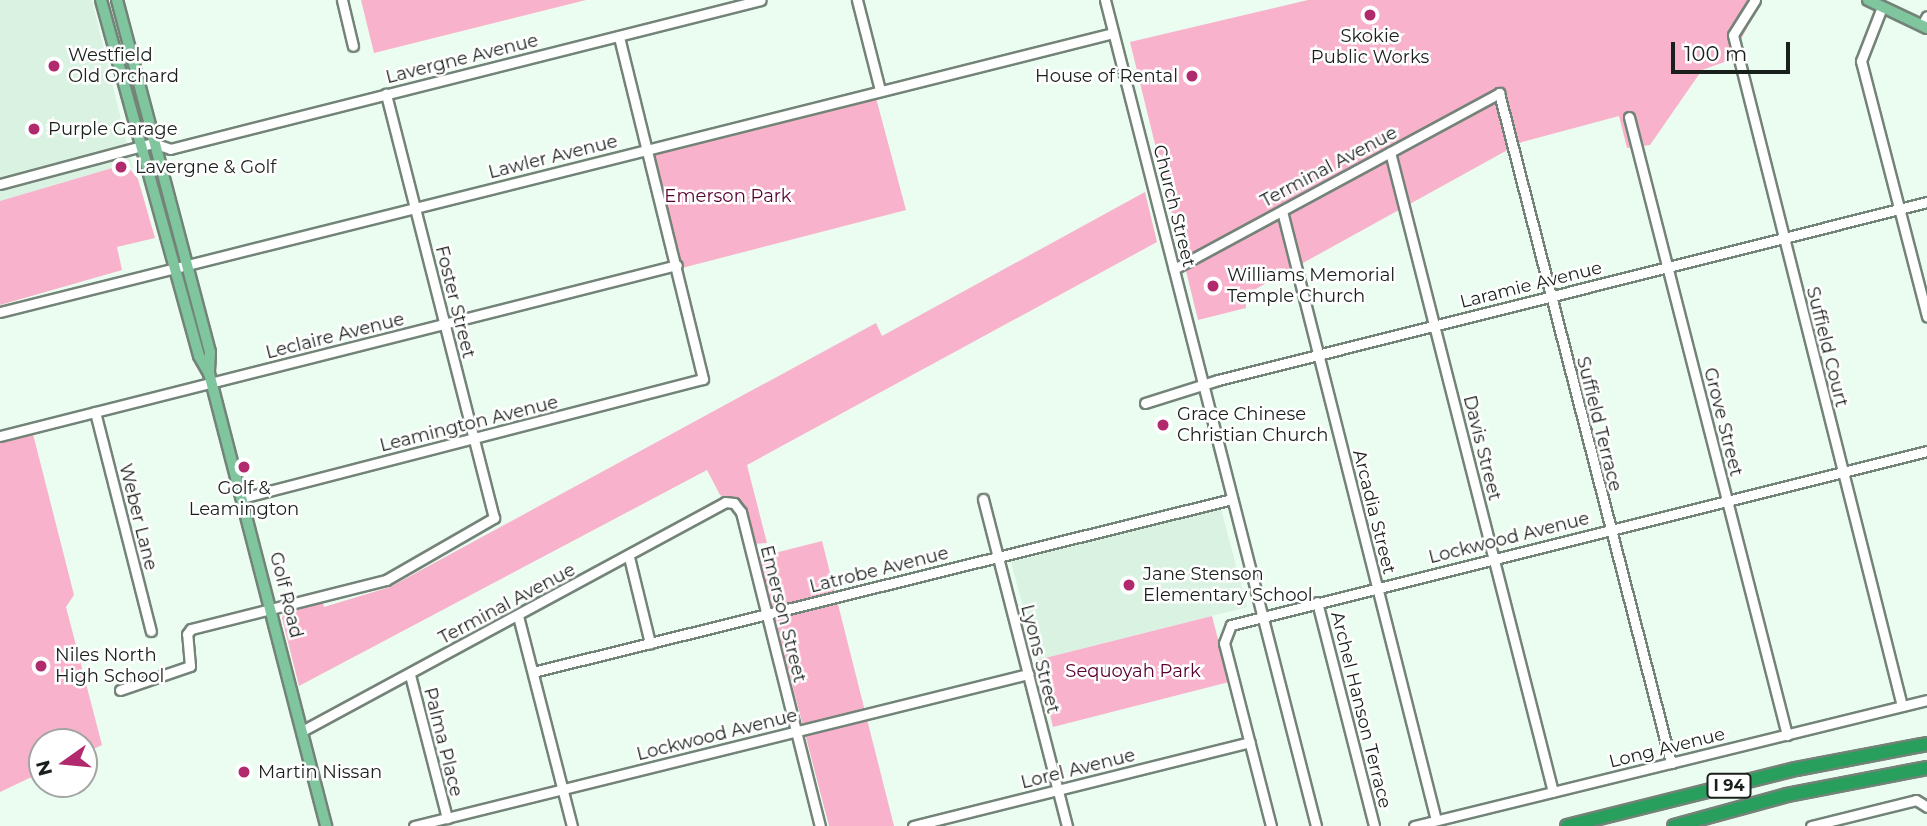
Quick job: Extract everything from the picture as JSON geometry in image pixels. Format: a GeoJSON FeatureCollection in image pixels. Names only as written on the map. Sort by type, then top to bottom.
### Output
{"type":"FeatureCollection","features":[{"type":"Feature","properties":{"kind":"highway","name":"I 94"},"geometry":{"type":"LineString","coordinates":[[1567,826],[1796,769],[1927,742]]}},
{"type":"Feature","properties":{"kind":"highway","name":"I 94"},"geometry":{"type":"LineString","coordinates":[[1674,826],[1787,795],[1927,770]]}},
{"type":"Feature","properties":{"kind":"main road","name":"Golf Road"},"geometry":{"type":"LineString","coordinates":[[102,0],[139,147],[199,356],[211,378]]}},
{"type":"Feature","properties":{"kind":"main road","name":"Golf Road"},"geometry":{"type":"LineString","coordinates":[[117,0],[210,352],[211,378],[326,826]]}},
{"type":"Feature","properties":{"kind":"main road"},"geometry":{"type":"LineString","coordinates":[[1868,0],[1925,23]]}},
{"type":"Feature","properties":{"kind":"street"},"geometry":{"type":"LineString","coordinates":[[342,0],[353,46]]}},
{"type":"Feature","properties":{"kind":"street","name":"Lavergne Avenue"},"geometry":{"type":"LineString","coordinates":[[170,149],[761,0]]}},
{"type":"Feature","properties":{"kind":"street"},"geometry":{"type":"LineString","coordinates":[[857,0],[880,90]]}},
{"type":"Feature","properties":{"kind":"street","name":"Church Street"},"geometry":{"type":"LineString","coordinates":[[1105,0],[1316,826]]}},
{"type":"Feature","properties":{"kind":"street","name":"Suffield Court"},"geometry":{"type":"LineString","coordinates":[[1755,0],[1733,35],[1902,706]]}},
{"type":"Feature","properties":{"kind":"street"},"geometry":{"type":"LineString","coordinates":[[1882,6],[1861,61],[1927,317]]}},
{"type":"Feature","properties":{"kind":"street","name":"Lawler Avenue"},"geometry":{"type":"LineString","coordinates":[[0,312],[1113,33]]}},
{"type":"Feature","properties":{"kind":"street"},"geometry":{"type":"LineString","coordinates":[[619,36],[677,265]]}},
{"type":"Feature","properties":{"kind":"street","name":"Terminal Avenue"},"geometry":{"type":"LineString","coordinates":[[1174,269],[1499,93]]}},
{"type":"Feature","properties":{"kind":"street","name":"Suffield Terrace"},"geometry":{"type":"LineString","coordinates":[[1499,93],[1671,763]]}},
{"type":"Feature","properties":{"kind":"street","name":"Foster Street"},"geometry":{"type":"LineString","coordinates":[[271,609],[386,580],[494,518],[386,94]]}},
{"type":"Feature","properties":{"kind":"street","name":"Grove Street"},"geometry":{"type":"LineString","coordinates":[[1629,117],[1787,735]]}},
{"type":"Feature","properties":{"kind":"street"},"geometry":{"type":"LineString","coordinates":[[0,184],[153,143],[170,149],[159,165]]}},
{"type":"Feature","properties":{"kind":"street","name":"Davis Street"},"geometry":{"type":"LineString","coordinates":[[1390,152],[1553,792]]}},
{"type":"Feature","properties":{"kind":"street","name":"Laramie Avenue"},"geometry":{"type":"LineString","coordinates":[[1144,403],[1318,355],[1927,202]]}},
{"type":"Feature","properties":{"kind":"street","name":"Arcadia Street"},"geometry":{"type":"LineString","coordinates":[[1282,211],[1436,820]]}},
{"type":"Feature","properties":{"kind":"street","name":"Leclaire Avenue"},"geometry":{"type":"LineString","coordinates":[[0,436],[211,378],[445,325],[677,265]]}},
{"type":"Feature","properties":{"kind":"street","name":"Leamington Avenue"},"geometry":{"type":"LineString","coordinates":[[242,498],[703,379],[677,265]]}},
{"type":"Feature","properties":{"kind":"street","name":"Weber Lane"},"geometry":{"type":"LineString","coordinates":[[95,412],[151,631]]}},
{"type":"Feature","properties":{"kind":"street","name":"Lockwood Avenue"},"geometry":{"type":"LineString","coordinates":[[1271,826],[1224,635],[1231,625],[1262,615],[1927,451]]}},
{"type":"Feature","properties":{"kind":"street","name":"Lyons Street"},"geometry":{"type":"LineString","coordinates":[[983,499],[1067,826]]}},
{"type":"Feature","properties":{"kind":"street","name":"Latrobe Avenue"},"geometry":{"type":"LineString","coordinates":[[533,672],[1232,499]]}},
{"type":"Feature","properties":{"kind":"street","name":"Terminal Avenue"},"geometry":{"type":"LineString","coordinates":[[302,731],[629,557],[724,502]]}},
{"type":"Feature","properties":{"kind":"street","name":"Emerson Street"},"geometry":{"type":"LineString","coordinates":[[724,502],[734,503],[741,512],[820,826]]}},
{"type":"Feature","properties":{"kind":"street"},"geometry":{"type":"LineString","coordinates":[[629,557],[650,643]]}},
{"type":"Feature","properties":{"kind":"street","name":"Archel Hanson Terrace"},"geometry":{"type":"LineString","coordinates":[[1317,602],[1374,826]]}},
{"type":"Feature","properties":{"kind":"street"},"geometry":{"type":"LineString","coordinates":[[120,690],[190,666],[187,634],[191,629],[271,609]]}},
{"type":"Feature","properties":{"kind":"street"},"geometry":{"type":"LineString","coordinates":[[518,616],[572,826]]}},
{"type":"Feature","properties":{"kind":"street","name":"Lockwood Avenue"},"geometry":{"type":"LineString","coordinates":[[414,826],[1028,674]]}},
{"type":"Feature","properties":{"kind":"street","name":"Palma Place"},"geometry":{"type":"LineString","coordinates":[[410,675],[447,818]]}},
{"type":"Feature","properties":{"kind":"street","name":"Long Avenue"},"geometry":{"type":"LineString","coordinates":[[1415,826],[1927,700]]}},
{"type":"Feature","properties":{"kind":"street","name":"Lorel Avenue"},"geometry":{"type":"LineString","coordinates":[[914,826],[1250,743]]}},
{"type":"Feature","properties":{"kind":"street"},"geometry":{"type":"LineString","coordinates":[[1811,826],[1924,804]]}},
{"type":"Feature","properties":{"kind":"shaded area","name":"Westfield Old Orchard"},"geometry":{"type":"Polygon","coordinates":[[[0,0],[92,0],[133,169],[126,164],[0,201],[0,0]]]}},
{"type":"Feature","properties":{"kind":"shaded area","name":"Jane Stenson Elementary School"},"geometry":{"type":"Polygon","coordinates":[[[1221,509],[1247,607],[1037,660],[1011,562],[1221,509]]]}},
{"type":"Feature","properties":{"kind":"green space"},"geometry":{"type":"Polygon","coordinates":[[[361,0],[586,0],[374,53],[361,0]]]}},
{"type":"Feature","properties":{"kind":"green space"},"geometry":{"type":"Polygon","coordinates":[[[1308,0],[1762,0],[1730,60],[1702,70],[1650,145],[1627,148],[1619,116],[1522,142],[1245,295],[1246,308],[1198,320],[1130,42],[1308,0]]]}},
{"type":"Feature","properties":{"kind":"green space","name":"Emerson Park"},"geometry":{"type":"Polygon","coordinates":[[[876,98],[906,210],[682,268],[654,154],[876,98]]]}},
{"type":"Feature","properties":{"kind":"green space"},"geometry":{"type":"Polygon","coordinates":[[[126,164],[138,179],[155,238],[117,247],[122,270],[0,305],[0,201],[126,164]]]}},
{"type":"Feature","properties":{"kind":"green space"},"geometry":{"type":"Polygon","coordinates":[[[1145,192],[1157,242],[747,465],[767,543],[752,544],[741,503],[720,495],[707,470],[299,686],[282,618],[284,611],[322,599],[324,607],[390,587],[876,323],[882,336],[1145,192]]]}},
{"type":"Feature","properties":{"kind":"green space","name":"Niles North High School"},"geometry":{"type":"Polygon","coordinates":[[[33,434],[74,595],[66,607],[98,728],[28,728],[28,779],[0,792],[0,443],[33,434]]]}},
{"type":"Feature","properties":{"kind":"green space"},"geometry":{"type":"Polygon","coordinates":[[[822,541],[894,826],[829,826],[759,557],[822,541]]]}},
{"type":"Feature","properties":{"kind":"green space","name":"Sequoyah Park"},"geometry":{"type":"Polygon","coordinates":[[[1212,616],[1229,682],[1053,727],[1037,660],[1212,616]]]}},
{"type":"Feature","properties":{"kind":"green space","name":"Niles North High School"},"geometry":{"type":"Polygon","coordinates":[[[98,730],[102,745],[98,747],[98,730]]]}},
{"type":"Feature","properties":{"kind":"place","name":"Skokie Public Works"},"geometry":{"type":"Point","coordinates":[1370,15]}},
{"type":"Feature","properties":{"kind":"place","name":"Westfield Old Orchard"},"geometry":{"type":"Point","coordinates":[54,66]}},
{"type":"Feature","properties":{"kind":"place","name":"House of Rental"},"geometry":{"type":"Point","coordinates":[1192,76]}},
{"type":"Feature","properties":{"kind":"place","name":"Purple Garage"},"geometry":{"type":"Point","coordinates":[34,129]}},
{"type":"Feature","properties":{"kind":"place","name":"Lavergne & Golf"},"geometry":{"type":"Point","coordinates":[121,167]}},
{"type":"Feature","properties":{"kind":"place","name":"Williams Memorial Temple Church"},"geometry":{"type":"Point","coordinates":[1213,286]}},
{"type":"Feature","properties":{"kind":"place","name":"Grace Chinese Christian Church"},"geometry":{"type":"Point","coordinates":[1163,425]}},
{"type":"Feature","properties":{"kind":"place","name":"Golf & Leamington"},"geometry":{"type":"Point","coordinates":[244,467]}},
{"type":"Feature","properties":{"kind":"place","name":"Jane Stenson Elementary School"},"geometry":{"type":"Point","coordinates":[1129,585]}},
{"type":"Feature","properties":{"kind":"place","name":"Niles North High School"},"geometry":{"type":"Point","coordinates":[41,666]}},
{"type":"Feature","properties":{"kind":"place","name":"Martin Nissan"},"geometry":{"type":"Point","coordinates":[244,772]}}]}
